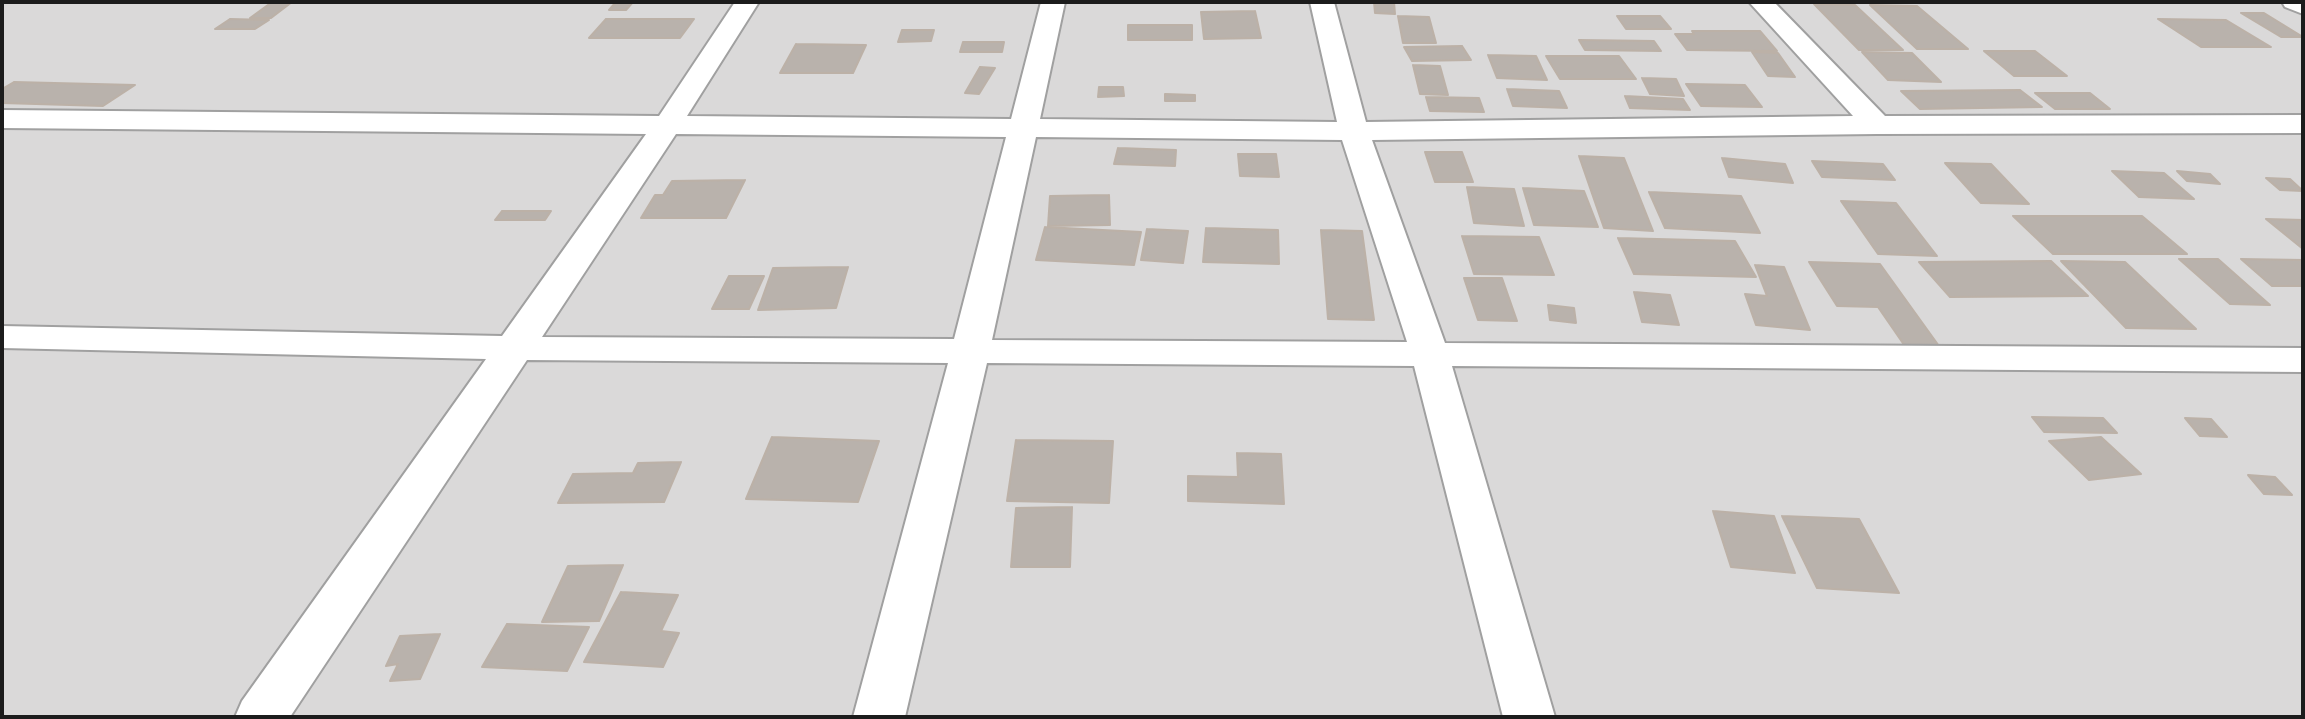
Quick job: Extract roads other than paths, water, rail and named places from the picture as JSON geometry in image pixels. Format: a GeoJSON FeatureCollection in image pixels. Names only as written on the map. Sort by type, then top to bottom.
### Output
{"type":"FeatureCollection","features":[{"type":"Feature","properties":{"kind":"street"},"geometry":{"type":"LineString","coordinates":[[261,717],[668,124],[747,2]]}},
{"type":"Feature","properties":{"kind":"street"},"geometry":{"type":"LineString","coordinates":[[879,717],[970,352],[1053,2]]}},
{"type":"Feature","properties":{"kind":"street"},"geometry":{"type":"LineString","coordinates":[[1322,2],[1354,131],[1430,355],[1529,717]]}},
{"type":"Feature","properties":{"kind":"street"},"geometry":{"type":"LineString","coordinates":[[1761,2],[1877,125]]}},
{"type":"Feature","properties":{"kind":"street"},"geometry":{"type":"LineString","coordinates":[[2294,2],[2303,7]]}},
{"type":"Feature","properties":{"kind":"street"},"geometry":{"type":"LineString","coordinates":[[2,119],[1354,131],[1877,125],[2303,124]]}},
{"type":"Feature","properties":{"kind":"street"},"geometry":{"type":"LineString","coordinates":[[2,337],[512,348],[2303,360]]}}]}
